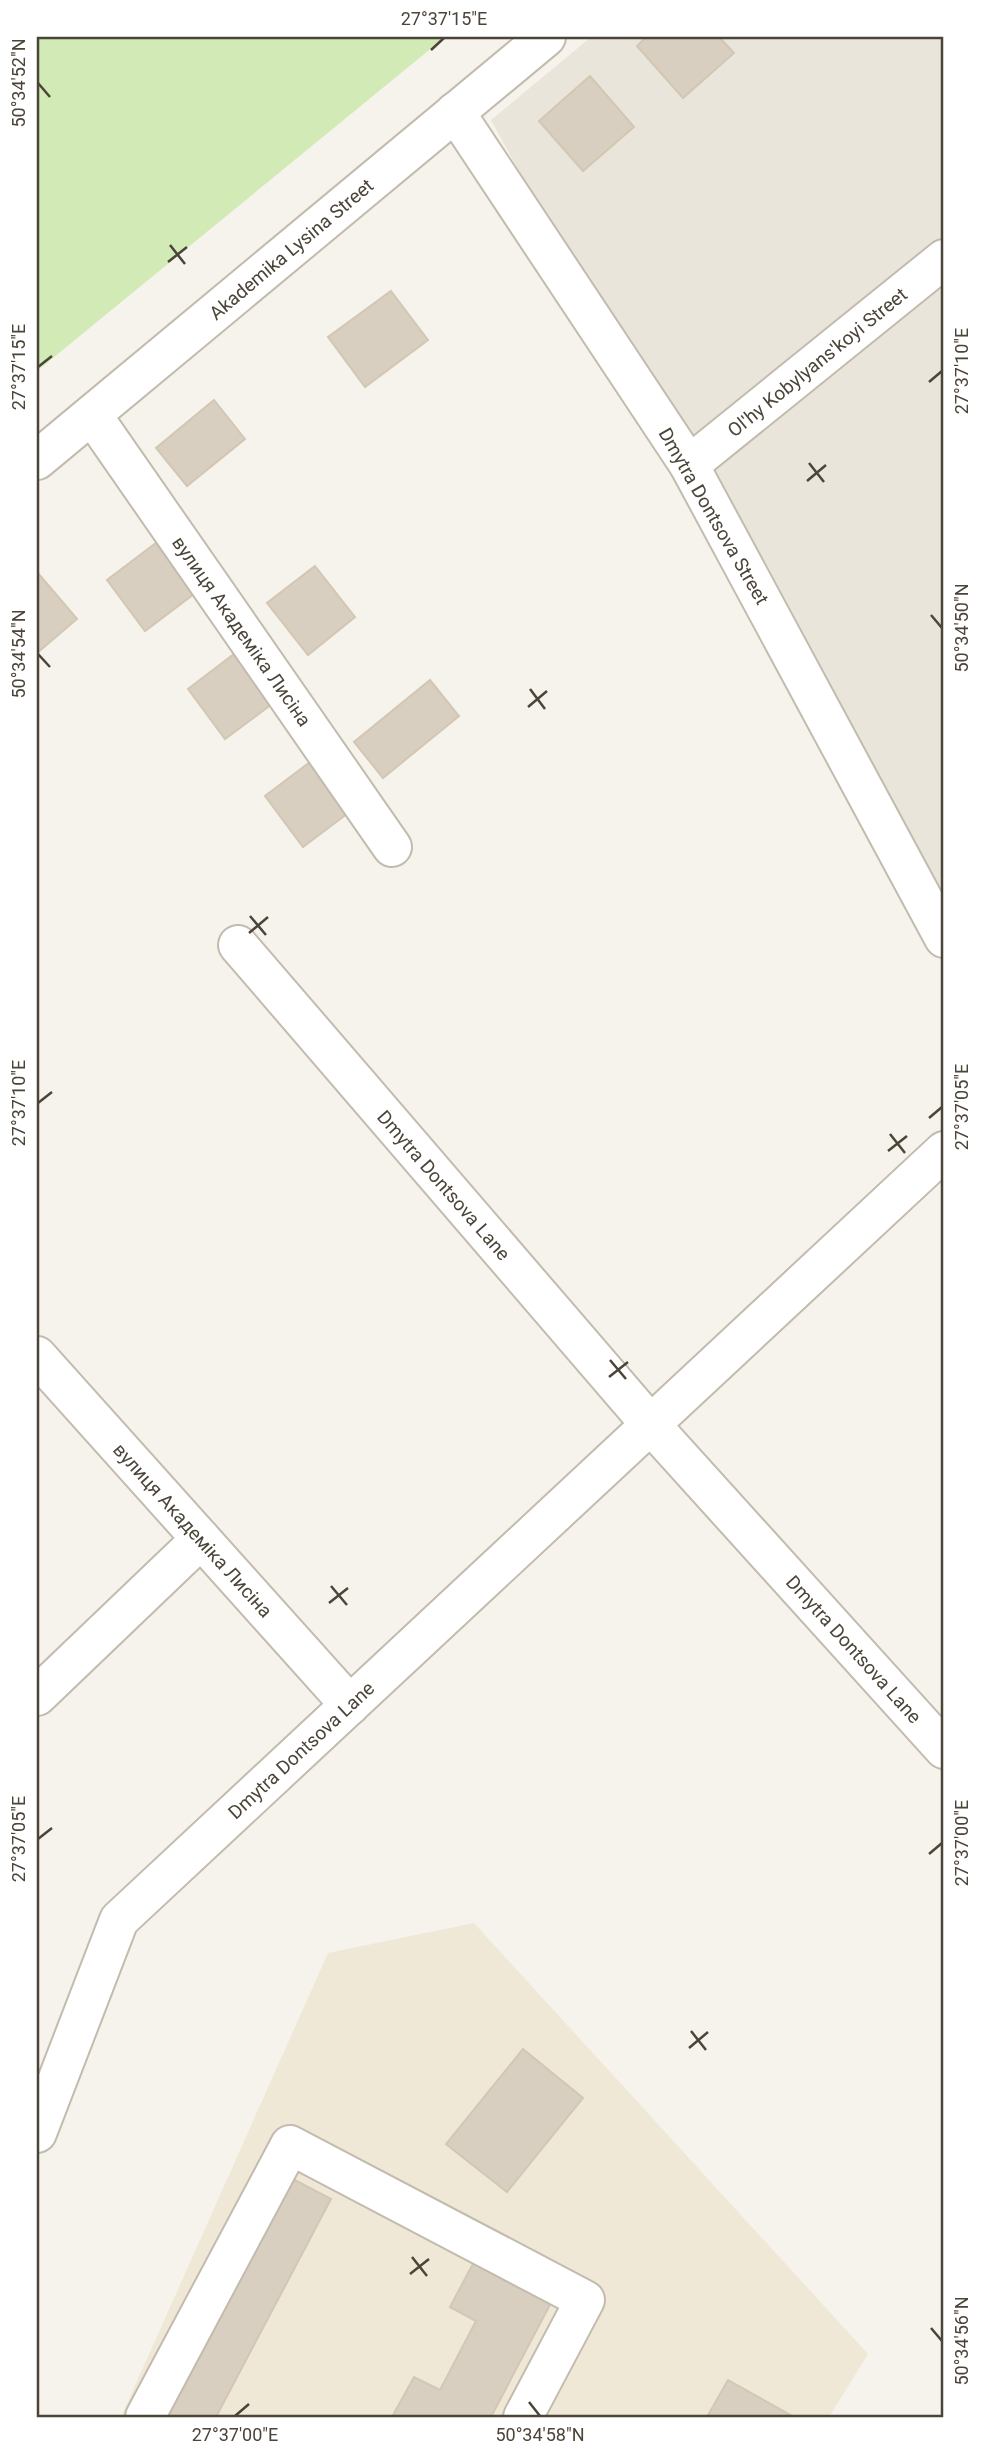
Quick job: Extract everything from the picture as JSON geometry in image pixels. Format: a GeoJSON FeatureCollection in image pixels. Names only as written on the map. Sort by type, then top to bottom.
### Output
{"type":"FeatureCollection","features":[{"type":"Feature","properties":{"kind":"street","name":"Akademika Lysina Street"},"geometry":{"type":"LineString","coordinates":[[37,460],[546,37]]}},
{"type":"Feature","properties":{"kind":"street","name":"Dmytra Dontsova Street"},"geometry":{"type":"LineString","coordinates":[[455,112],[690,465],[944,938]]}},
{"type":"Feature","properties":{"kind":"street","name":"Olʹhy Kobylyansʹkoyi Street"},"geometry":{"type":"LineString","coordinates":[[690,465],[944,260]]}},
{"type":"Feature","properties":{"kind":"street","name":"вулиця Академіка Лисіна"},"geometry":{"type":"LineString","coordinates":[[92,415],[393,847]]}},
{"type":"Feature","properties":{"kind":"street","name":"Dmytra Dontsova Lane"},"geometry":{"type":"LineString","coordinates":[[237,945],[651,1424],[944,1749]]}},
{"type":"Feature","properties":{"kind":"street","name":"Dmytra Dontsova Lane"},"geometry":{"type":"LineString","coordinates":[[37,2133],[119,1920],[944,1151]]}},
{"type":"Feature","properties":{"kind":"street","name":"вулиця Академіка Лисіна"},"geometry":{"type":"LineString","coordinates":[[37,1356],[350,1705]]}},
{"type":"Feature","properties":{"kind":"street"},"geometry":{"type":"LineString","coordinates":[[37,1696],[201,1539]]}},
{"type":"Feature","properties":{"kind":"street"},"geometry":{"type":"LineString","coordinates":[[145,2417],[290,2145],[585,2300],[523,2417]]}},
{"type":"Feature","properties":{"kind":"shaded area"},"geometry":{"type":"Polygon","coordinates":[[[591,37],[944,37],[944,950],[491,120],[591,37]]]}},
{"type":"Feature","properties":{"kind":"shaded area"},"geometry":{"type":"Polygon","coordinates":[[[474,1923],[868,2354],[829,2417],[121,2417],[328,1953],[474,1923]]]}},
{"type":"Feature","properties":{"kind":"green space"},"geometry":{"type":"Polygon","coordinates":[[[37,37],[445,37],[37,371],[37,37]]]}},
{"type":"Feature","properties":{"kind":"building"},"geometry":{"type":"Polygon","coordinates":[[[646,37],[719,37],[734,53],[683,98],[637,46],[646,37]]]}},
{"type":"Feature","properties":{"kind":"building"},"geometry":{"type":"Polygon","coordinates":[[[590,76],[634,127],[583,171],[539,121],[590,76]]]}},
{"type":"Feature","properties":{"kind":"building"},"geometry":{"type":"Polygon","coordinates":[[[391,291],[428,340],[365,387],[328,337],[391,291]]]}},
{"type":"Feature","properties":{"kind":"building"},"geometry":{"type":"Polygon","coordinates":[[[214,400],[245,439],[187,486],[156,448],[214,400]]]}},
{"type":"Feature","properties":{"kind":"building"},"geometry":{"type":"Polygon","coordinates":[[[156,543],[194,594],[145,631],[107,580],[156,543]]]}},
{"type":"Feature","properties":{"kind":"building"},"geometry":{"type":"Polygon","coordinates":[[[315,566],[355,617],[308,655],[267,603],[315,566]]]}},
{"type":"Feature","properties":{"kind":"building"},"geometry":{"type":"Polygon","coordinates":[[[37,572],[77,619],[37,653],[37,572]]]}},
{"type":"Feature","properties":{"kind":"building"},"geometry":{"type":"Polygon","coordinates":[[[238,651],[276,701],[225,739],[188,689],[238,651]]]}},
{"type":"Feature","properties":{"kind":"building"},"geometry":{"type":"Polygon","coordinates":[[[430,680],[459,716],[383,778],[354,742],[430,680]]]}},
{"type":"Feature","properties":{"kind":"building"},"geometry":{"type":"Polygon","coordinates":[[[310,762],[348,813],[303,847],[265,796],[310,762]]]}},
{"type":"Feature","properties":{"kind":"building"},"geometry":{"type":"Polygon","coordinates":[[[523,2049],[583,2098],[507,2192],[446,2144],[523,2049]]]}},
{"type":"Feature","properties":{"kind":"building"},"geometry":{"type":"Polygon","coordinates":[[[285,2175],[331,2199],[216,2417],[157,2417],[285,2175]]]}},
{"type":"Feature","properties":{"kind":"building"},"geometry":{"type":"Polygon","coordinates":[[[476,2258],[553,2299],[491,2417],[392,2417],[414,2377],[440,2390],[476,2321],[450,2307],[476,2258]]]}},
{"type":"Feature","properties":{"kind":"building"},"geometry":{"type":"Polygon","coordinates":[[[728,2380],[794,2417],[707,2417],[728,2380]]]}}]}
